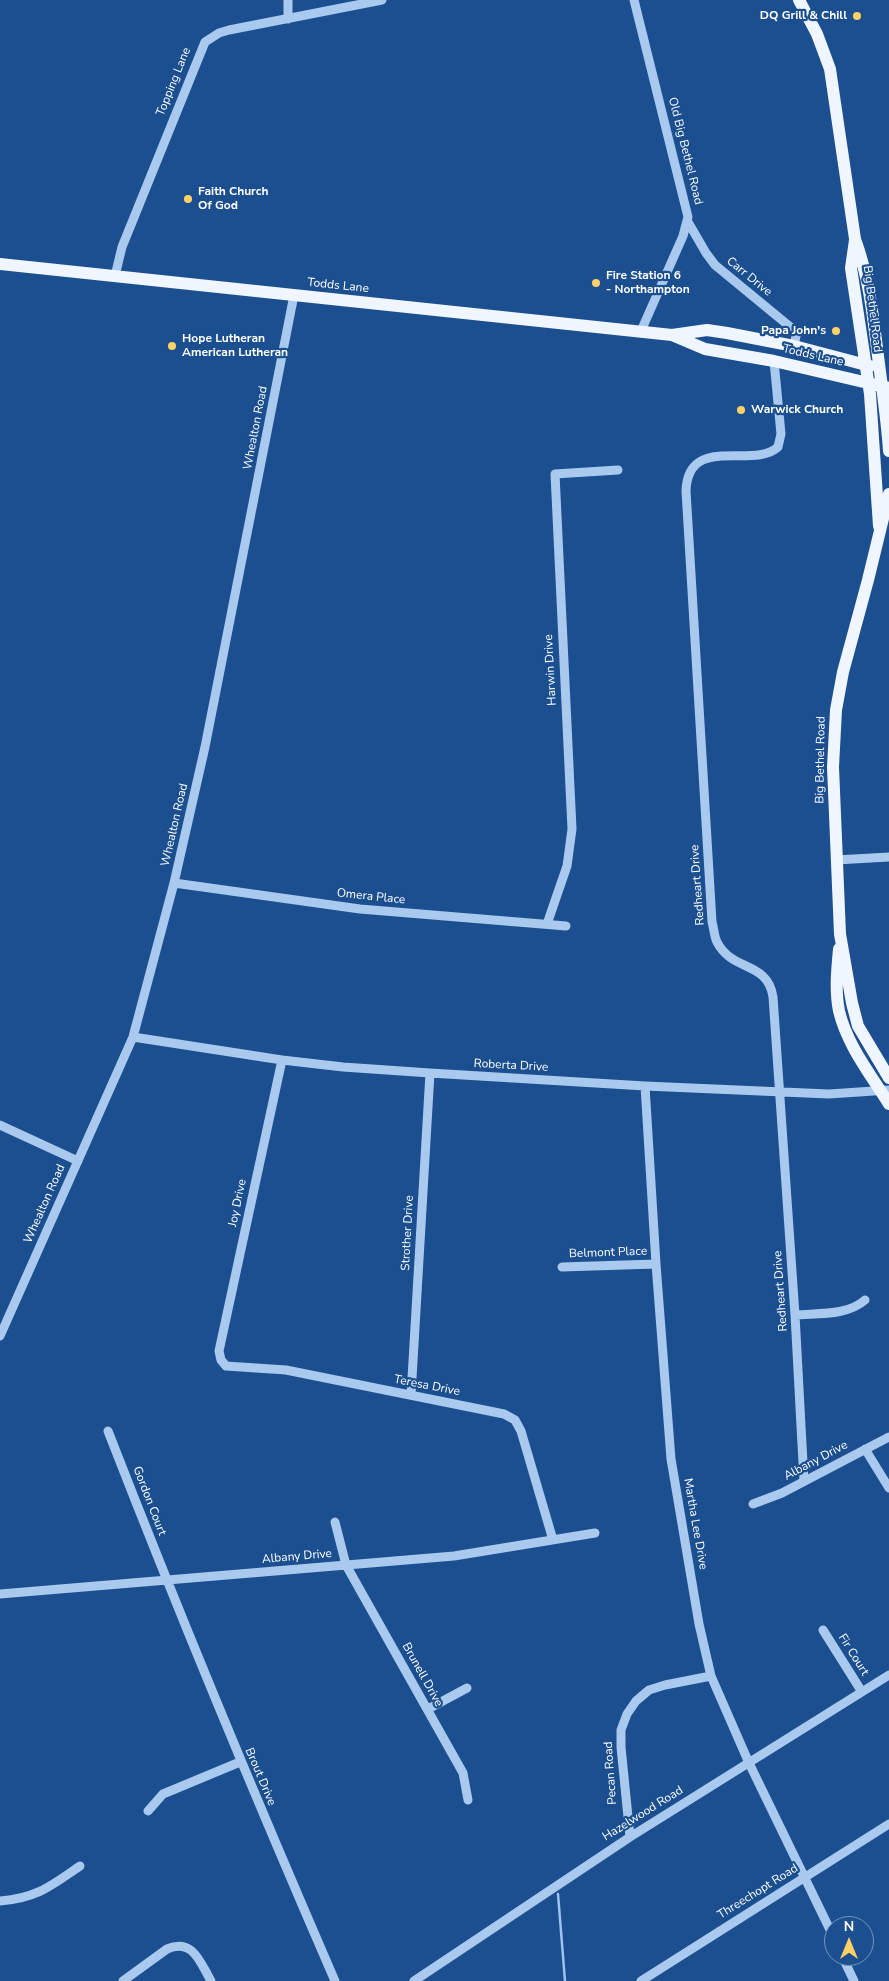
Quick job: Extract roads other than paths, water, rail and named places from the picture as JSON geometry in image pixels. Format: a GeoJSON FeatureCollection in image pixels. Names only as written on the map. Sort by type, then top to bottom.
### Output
{"type":"FeatureCollection","features":[{"type":"Feature","properties":{"kind":"main road","name":"Big Bethel Road"},"geometry":{"type":"LineString","coordinates":[[799,0],[817,34],[830,68],[855,239],[865,266],[884,370],[889,451]]}},
{"type":"Feature","properties":{"kind":"main road","name":"Big Bethel Road"},"geometry":{"type":"LineString","coordinates":[[855,239],[851,268],[868,383],[879,531]]}},
{"type":"Feature","properties":{"kind":"main road","name":"Todds Lane"},"geometry":{"type":"LineString","coordinates":[[0,264],[641,331],[672,336],[705,349],[774,361],[886,388]]}},
{"type":"Feature","properties":{"kind":"main road","name":"Todds Lane"},"geometry":{"type":"LineString","coordinates":[[672,336],[707,330],[794,346],[884,370]]}},
{"type":"Feature","properties":{"kind":"main road","name":"Big Bethel Road"},"geometry":{"type":"LineString","coordinates":[[889,494],[843,672],[836,710],[833,767],[840,934],[855,1019],[889,1078]]}},
{"type":"Feature","properties":{"kind":"main road","name":"Big Bethel Road"},"geometry":{"type":"LineString","coordinates":[[840,934],[836,976],[839,1010],[849,1037],[885,1090],[889,1104]]}},
{"type":"Feature","properties":{"kind":"street"},"geometry":{"type":"LineString","coordinates":[[288,0],[288,19]]}},
{"type":"Feature","properties":{"kind":"street","name":"Topping Lane"},"geometry":{"type":"LineString","coordinates":[[115,276],[122,247],[205,42],[219,33],[229,30],[382,0]]}},
{"type":"Feature","properties":{"kind":"street","name":"Old Big Bethel Road"},"geometry":{"type":"LineString","coordinates":[[634,0],[688,212],[688,222],[641,331]]}},
{"type":"Feature","properties":{"kind":"street","name":"Carr Drive"},"geometry":{"type":"LineString","coordinates":[[688,222],[706,253],[716,265],[794,330],[796,336],[794,346]]}},
{"type":"Feature","properties":{"kind":"street","name":"Whealton Road"},"geometry":{"type":"LineString","coordinates":[[0,1336],[133,1037],[174,883],[205,747],[294,295]]}},
{"type":"Feature","properties":{"kind":"street","name":"Redheart Drive"},"geometry":{"type":"LineString","coordinates":[[774,361],[780,434],[778,447],[767,453],[706,458],[694,467],[688,475],[686,491],[712,922],[717,942],[730,958],[747,968],[758,971],[771,986],[795,1315],[804,1481]]}},
{"type":"Feature","properties":{"kind":"street","name":"Harwin Drive"},"geometry":{"type":"LineString","coordinates":[[547,924],[567,866],[572,829],[555,474],[618,470]]}},
{"type":"Feature","properties":{"kind":"street"},"geometry":{"type":"LineString","coordinates":[[836,860],[889,857]]}},
{"type":"Feature","properties":{"kind":"street","name":"Omera Place"},"geometry":{"type":"LineString","coordinates":[[174,883],[360,909],[566,926]]}},
{"type":"Feature","properties":{"kind":"street","name":"Roberta Drive"},"geometry":{"type":"LineString","coordinates":[[133,1037],[282,1060],[343,1067],[645,1086],[829,1094],[885,1090]]}},
{"type":"Feature","properties":{"kind":"street","name":"Joy Drive"},"geometry":{"type":"LineString","coordinates":[[219,1350],[282,1060]]}},
{"type":"Feature","properties":{"kind":"street","name":"Strother Drive"},"geometry":{"type":"LineString","coordinates":[[411,1395],[430,1073]]}},
{"type":"Feature","properties":{"kind":"street","name":"Martha Lee Drive"},"geometry":{"type":"LineString","coordinates":[[645,1086],[671,1460],[699,1624],[711,1676],[750,1763],[824,1916]]}},
{"type":"Feature","properties":{"kind":"street"},"geometry":{"type":"LineString","coordinates":[[0,1126],[78,1161]]}},
{"type":"Feature","properties":{"kind":"street","name":"Belmont Place"},"geometry":{"type":"LineString","coordinates":[[562,1267],[656,1264]]}},
{"type":"Feature","properties":{"kind":"street"},"geometry":{"type":"LineString","coordinates":[[795,1315],[846,1310],[857,1306],[865,1300]]}},
{"type":"Feature","properties":{"kind":"street","name":"Teresa Drive"},"geometry":{"type":"LineString","coordinates":[[219,1350],[221,1360],[226,1366],[286,1370],[504,1414],[515,1420],[521,1431],[553,1540]]}},
{"type":"Feature","properties":{"kind":"street","name":"Gordon Court"},"geometry":{"type":"LineString","coordinates":[[108,1431],[166,1581]]}},
{"type":"Feature","properties":{"kind":"street","name":"Albany Drive"},"geometry":{"type":"LineString","coordinates":[[753,1504],[782,1493],[889,1437]]}},
{"type":"Feature","properties":{"kind":"street"},"geometry":{"type":"LineString","coordinates":[[865,1449],[889,1488]]}},
{"type":"Feature","properties":{"kind":"street","name":"Brunell Drive"},"geometry":{"type":"LineString","coordinates":[[335,1522],[346,1565],[463,1773],[468,1800]]}},
{"type":"Feature","properties":{"kind":"street","name":"Albany Drive"},"geometry":{"type":"LineString","coordinates":[[0,1594],[454,1556],[594,1533]]}},
{"type":"Feature","properties":{"kind":"street","name":"Brout Drive"},"geometry":{"type":"LineString","coordinates":[[166,1581],[240,1762],[335,1981]]}},
{"type":"Feature","properties":{"kind":"street","name":"Fir Court"},"geometry":{"type":"LineString","coordinates":[[823,1630],[862,1692]]}},
{"type":"Feature","properties":{"kind":"street","name":"Hazelwood Road"},"geometry":{"type":"LineString","coordinates":[[414,1981],[630,1837],[889,1675]]}},
{"type":"Feature","properties":{"kind":"street","name":"Pecan Road"},"geometry":{"type":"LineString","coordinates":[[630,1837],[621,1748],[621,1730],[627,1714],[636,1701],[649,1690],[711,1676]]}},
{"type":"Feature","properties":{"kind":"street"},"geometry":{"type":"LineString","coordinates":[[428,1709],[467,1688]]}},
{"type":"Feature","properties":{"kind":"street"},"geometry":{"type":"LineString","coordinates":[[148,1812],[163,1794],[240,1762]]}},
{"type":"Feature","properties":{"kind":"street","name":"Threechopt Road"},"geometry":{"type":"LineString","coordinates":[[643,1980],[889,1824]]}},
{"type":"Feature","properties":{"kind":"street"},"geometry":{"type":"LineString","coordinates":[[0,1901],[19,1900],[45,1891],[80,1866]]}},
{"type":"Feature","properties":{"kind":"street"},"geometry":{"type":"LineString","coordinates":[[123,1981],[174,1946],[183,1946],[192,1950],[211,1981]]}},
{"type":"Feature","properties":{"kind":"street"},"geometry":{"type":"LineString","coordinates":[[847,1966],[854,1981]]}},
{"type":"Feature","properties":{"kind":"waterway"},"geometry":{"type":"LineString","coordinates":[[558,1894],[565,1981]]}},
{"type":"Feature","properties":{"kind":"place","name":"DQ Grill & Chill"},"geometry":{"type":"Point","coordinates":[857,16]}},
{"type":"Feature","properties":{"kind":"place","name":"Faith Church Of God"},"geometry":{"type":"Point","coordinates":[188,199]}},
{"type":"Feature","properties":{"kind":"place","name":"Fire Station 6 - Northampton"},"geometry":{"type":"Point","coordinates":[596,283]}},
{"type":"Feature","properties":{"kind":"place","name":"Papa John's"},"geometry":{"type":"Point","coordinates":[836,331]}},
{"type":"Feature","properties":{"kind":"place","name":"Hope Lutheran American Lutheran"},"geometry":{"type":"Point","coordinates":[172,346]}},
{"type":"Feature","properties":{"kind":"place","name":"Warwick Church"},"geometry":{"type":"Point","coordinates":[741,410]}}]}
